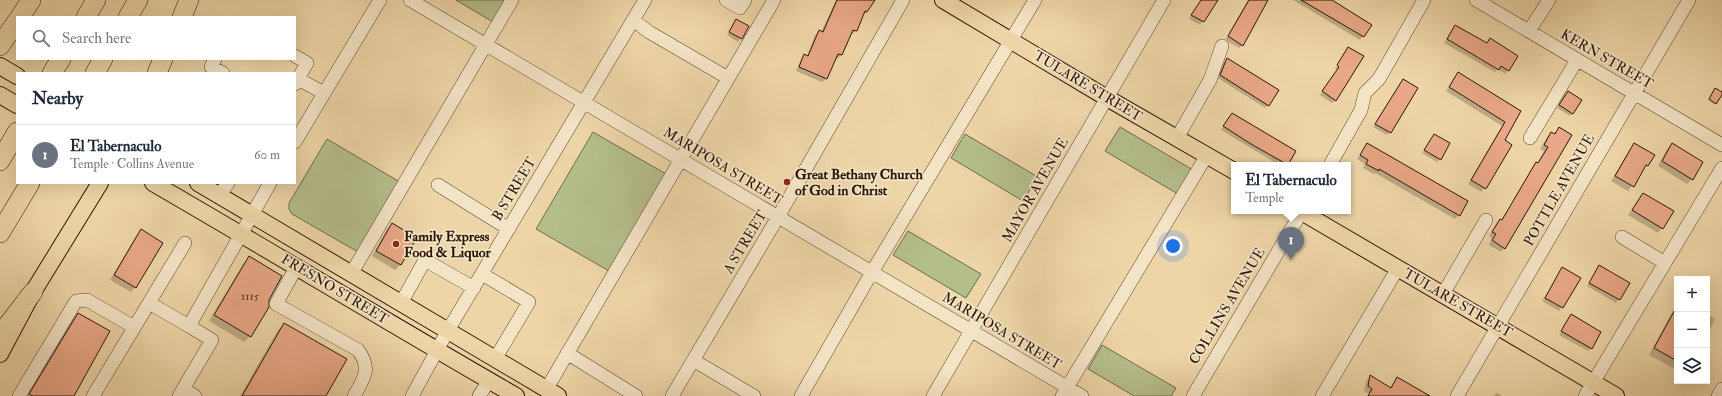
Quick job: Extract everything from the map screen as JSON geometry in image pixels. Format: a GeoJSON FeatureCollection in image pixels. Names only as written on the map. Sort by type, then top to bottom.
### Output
{"type":"FeatureCollection","features":[{"type":"Feature","properties":{"kind":"highway"},"geometry":{"type":"LineString","coordinates":[[21,16],[31,0]]}},
{"type":"Feature","properties":{"kind":"highway"},"geometry":{"type":"LineString","coordinates":[[87,16],[96,0]]}},
{"type":"Feature","properties":{"kind":"highway"},"geometry":{"type":"LineString","coordinates":[[129,16],[138,0]]}},
{"type":"Feature","properties":{"kind":"highway"},"geometry":{"type":"LineString","coordinates":[[182,16],[189,0]]}},
{"type":"Feature","properties":{"kind":"highway"},"geometry":{"type":"LineString","coordinates":[[0,46],[16,22]]}},
{"type":"Feature","properties":{"kind":"highway"},"geometry":{"type":"LineString","coordinates":[[53,72],[60,60]]}},
{"type":"Feature","properties":{"kind":"highway"},"geometry":{"type":"LineString","coordinates":[[96,72],[102,60]]}},
{"type":"Feature","properties":{"kind":"highway"},"geometry":{"type":"LineString","coordinates":[[157,72],[163,60]]}},
{"type":"Feature","properties":{"kind":"highway"},"geometry":{"type":"LineString","coordinates":[[0,161],[16,134]]}},
{"type":"Feature","properties":{"kind":"highway"},"geometry":{"type":"LineString","coordinates":[[0,234],[29,184]]}},
{"type":"Feature","properties":{"kind":"highway"},"geometry":{"type":"LineString","coordinates":[[0,335],[33,292]]}},
{"type":"Feature","properties":{"kind":"main road","name":"TULARE STREET"},"geometry":{"type":"LineString","coordinates":[[943,0],[1231,170]]}},
{"type":"Feature","properties":{"kind":"main road"},"geometry":{"type":"LineString","coordinates":[[0,95],[16,104]]}},
{"type":"Feature","properties":{"kind":"main road"},"geometry":{"type":"LineString","coordinates":[[0,354],[33,292],[99,184]]}},
{"type":"Feature","properties":{"kind":"main road","name":"FRESNO STREET"},"geometry":{"type":"LineString","coordinates":[[155,184],[297,266],[437,351],[516,396]]}},
{"type":"Feature","properties":{"kind":"main road","name":"FRESNO STREET"},"geometry":{"type":"LineString","coordinates":[[202,184],[224,189],[251,214],[447,332],[552,393]]}},
{"type":"Feature","properties":{"kind":"main road","name":"TULARE STREET"},"geometry":{"type":"LineString","coordinates":[[1306,214],[1498,326],[1589,389],[1616,396]]}},
{"type":"Feature","properties":{"kind":"street"},"geometry":{"type":"LineString","coordinates":[[296,138],[380,0]]}},
{"type":"Feature","properties":{"kind":"street","name":"MARIPOSA STREET"},"geometry":{"type":"LineString","coordinates":[[410,0],[972,331],[1064,392],[1082,396]]}},
{"type":"Feature","properties":{"kind":"street"},"geometry":{"type":"LineString","coordinates":[[351,274],[512,0]]}},
{"type":"Feature","properties":{"kind":"street","name":"B STREET"},"geometry":{"type":"LineString","coordinates":[[412,396],[447,332],[645,0]]}},
{"type":"Feature","properties":{"kind":"street"},"geometry":{"type":"LineString","coordinates":[[726,0],[740,8],[745,0]]}},
{"type":"Feature","properties":{"kind":"street"},"geometry":{"type":"LineString","coordinates":[[552,393],[567,353],[774,0]]}},
{"type":"Feature","properties":{"kind":"street","name":"A STREET"},"geometry":{"type":"LineString","coordinates":[[672,396],[778,217],[903,0]]}},
{"type":"Feature","properties":{"kind":"street"},"geometry":{"type":"LineString","coordinates":[[801,396],[872,272],[1035,0]]}},
{"type":"Feature","properties":{"kind":"street","name":"MAYOR AVENUE"},"geometry":{"type":"LineString","coordinates":[[933,396],[1164,0]]}},
{"type":"Feature","properties":{"kind":"street"},"geometry":{"type":"LineString","coordinates":[[1332,162],[1361,110],[1366,93],[1379,79],[1424,0]]}},
{"type":"Feature","properties":{"kind":"street","name":"KERN STREET"},"geometry":{"type":"LineString","coordinates":[[1476,0],[1530,31],[1576,60],[1722,144]]}},
{"type":"Feature","properties":{"kind":"street"},"geometry":{"type":"LineString","coordinates":[[1530,31],[1549,0]]}},
{"type":"Feature","properties":{"kind":"street","name":"POTTLE AVENUE"},"geometry":{"type":"LineString","coordinates":[[1457,396],[1689,0]]}},
{"type":"Feature","properties":{"kind":"street"},"geometry":{"type":"LineString","coordinates":[[633,20],[649,32],[728,78]]}},
{"type":"Feature","properties":{"kind":"street"},"geometry":{"type":"LineString","coordinates":[[1177,138],[1210,80],[1222,46]]}},
{"type":"Feature","properties":{"kind":"street"},"geometry":{"type":"LineString","coordinates":[[296,57],[307,63],[296,82],[324,93]]}},
{"type":"Feature","properties":{"kind":"street"},"geometry":{"type":"LineString","coordinates":[[214,60],[211,67],[221,72]]}},
{"type":"Feature","properties":{"kind":"street"},"geometry":{"type":"LineString","coordinates":[[1530,138],[1576,60]]}},
{"type":"Feature","properties":{"kind":"street"},"geometry":{"type":"LineString","coordinates":[[1064,392],[1207,155]]}},
{"type":"Feature","properties":{"kind":"street"},"geometry":{"type":"LineString","coordinates":[[1589,389],[1722,168]]}},
{"type":"Feature","properties":{"kind":"street"},"geometry":{"type":"LineString","coordinates":[[189,326],[251,214],[269,184]]}},
{"type":"Feature","properties":{"kind":"street"},"geometry":{"type":"LineString","coordinates":[[438,185],[509,229]]}},
{"type":"Feature","properties":{"kind":"street","name":"COLLINS AVENUE"},"geometry":{"type":"LineString","coordinates":[[1193,396],[1299,214]]}},
{"type":"Feature","properties":{"kind":"street"},"geometry":{"type":"LineString","coordinates":[[1443,294],[1486,220]]}},
{"type":"Feature","properties":{"kind":"street"},"geometry":{"type":"LineString","coordinates":[[1622,237],[1665,263]]}},
{"type":"Feature","properties":{"kind":"street"},"geometry":{"type":"LineString","coordinates":[[93,396],[185,243]]}},
{"type":"Feature","properties":{"kind":"street"},"geometry":{"type":"LineString","coordinates":[[401,303],[425,260],[474,288]]}},
{"type":"Feature","properties":{"kind":"street"},"geometry":{"type":"LineString","coordinates":[[297,266],[276,304],[358,350],[366,367],[364,378],[354,396]]}},
{"type":"Feature","properties":{"kind":"street"},"geometry":{"type":"LineString","coordinates":[[1322,396],[1398,268]]}},
{"type":"Feature","properties":{"kind":"street"},"geometry":{"type":"LineString","coordinates":[[482,274],[529,302],[495,359]]}},
{"type":"Feature","properties":{"kind":"street"},"geometry":{"type":"LineString","coordinates":[[19,396],[76,300],[87,300],[134,327]]}},
{"type":"Feature","properties":{"kind":"street"},"geometry":{"type":"LineString","coordinates":[[149,303],[212,340],[181,393],[195,396]]}},
{"type":"Feature","properties":{"kind":"street"},"geometry":{"type":"LineString","coordinates":[[567,353],[636,396]]}},
{"type":"Feature","properties":{"kind":"street"},"geometry":{"type":"LineString","coordinates":[[693,360],[754,396]]}},
{"type":"Feature","properties":{"kind":"street"},"geometry":{"type":"LineString","coordinates":[[479,396],[489,380]]}},
{"type":"Feature","properties":{"kind":"street"},"geometry":{"type":"LineString","coordinates":[[1718,396],[1722,389]]}},
{"type":"Feature","properties":{"kind":"green space"},"geometry":{"type":"Polygon","coordinates":[[[456,0],[506,0],[493,22],[456,0]]]}},
{"type":"Feature","properties":{"kind":"green space"},"geometry":{"type":"Polygon","coordinates":[[[1120,127],[1193,170],[1178,194],[1105,151],[1120,127]]]}},
{"type":"Feature","properties":{"kind":"green space"},"geometry":{"type":"Polygon","coordinates":[[[593,132],[666,174],[609,271],[536,229],[593,132]]]}},
{"type":"Feature","properties":{"kind":"green space"},"geometry":{"type":"Polygon","coordinates":[[[965,134],[1038,177],[1023,201],[951,158],[965,134]]]}},
{"type":"Feature","properties":{"kind":"green space"},"geometry":{"type":"Polygon","coordinates":[[[327,139],[400,182],[358,252],[292,214],[289,209],[289,203],[327,139]]]}},
{"type":"Feature","properties":{"kind":"green space"},"geometry":{"type":"Polygon","coordinates":[[[908,231],[981,274],[966,298],[893,255],[908,231]]]}},
{"type":"Feature","properties":{"kind":"green space"},"geometry":{"type":"Polygon","coordinates":[[[1102,345],[1176,388],[1171,396],[1134,396],[1088,369],[1102,345]]]}},
{"type":"Feature","properties":{"kind":"building"},"geometry":{"type":"Polygon","coordinates":[[[837,0],[875,0],[867,12],[865,11],[857,31],[853,30],[842,55],[838,54],[827,79],[799,67],[804,54],[808,56],[819,30],[823,32],[837,0]]]}},
{"type":"Feature","properties":{"kind":"building"},"geometry":{"type":"Polygon","coordinates":[[[1201,0],[1218,0],[1204,22],[1191,15],[1201,0]]]}},
{"type":"Feature","properties":{"kind":"building"},"geometry":{"type":"Polygon","coordinates":[[[1249,0],[1268,0],[1243,46],[1228,36],[1249,0]]]}},
{"type":"Feature","properties":{"kind":"building"},"geometry":{"type":"Polygon","coordinates":[[[1301,0],[1332,0],[1372,25],[1364,37],[1301,0]]]}},
{"type":"Feature","properties":{"kind":"building"},"geometry":{"type":"Polygon","coordinates":[[[736,19],[749,26],[742,39],[729,32],[736,19]]]}},
{"type":"Feature","properties":{"kind":"building"},"geometry":{"type":"Polygon","coordinates":[[[1455,25],[1487,43],[1490,38],[1518,56],[1509,71],[1501,66],[1499,70],[1447,39],[1455,25]]]}},
{"type":"Feature","properties":{"kind":"building"},"geometry":{"type":"Polygon","coordinates":[[[1348,47],[1364,56],[1336,101],[1322,91],[1339,67],[1337,65],[1348,47]]]}},
{"type":"Feature","properties":{"kind":"building"},"geometry":{"type":"Polygon","coordinates":[[[1227,58],[1279,90],[1269,106],[1220,75],[1227,58]]]}},
{"type":"Feature","properties":{"kind":"building"},"geometry":{"type":"Polygon","coordinates":[[[1458,72],[1521,111],[1505,140],[1512,145],[1486,189],[1471,180],[1505,122],[1449,87],[1458,72]]]}},
{"type":"Feature","properties":{"kind":"building"},"geometry":{"type":"Polygon","coordinates":[[[1403,79],[1418,88],[1391,133],[1375,124],[1403,79]]]}},
{"type":"Feature","properties":{"kind":"building"},"geometry":{"type":"Polygon","coordinates":[[[1715,88],[1722,92],[1722,95],[1716,104],[1709,99],[1715,88]]]}},
{"type":"Feature","properties":{"kind":"building"},"geometry":{"type":"Polygon","coordinates":[[[1568,91],[1582,100],[1573,114],[1559,105],[1568,91]]]}},
{"type":"Feature","properties":{"kind":"building"},"geometry":{"type":"Polygon","coordinates":[[[1232,113],[1296,151],[1290,162],[1283,162],[1223,126],[1232,113]]]}},
{"type":"Feature","properties":{"kind":"building"},"geometry":{"type":"Polygon","coordinates":[[[1559,127],[1572,135],[1505,249],[1492,240],[1496,234],[1492,232],[1500,219],[1502,220],[1536,162],[1538,163],[1548,147],[1544,145],[1551,132],[1555,134],[1559,127]]]}},
{"type":"Feature","properties":{"kind":"building"},"geometry":{"type":"Polygon","coordinates":[[[1434,134],[1450,143],[1441,160],[1424,150],[1434,134]]]}},
{"type":"Feature","properties":{"kind":"building"},"geometry":{"type":"Polygon","coordinates":[[[1367,143],[1468,201],[1460,216],[1379,169],[1379,171],[1366,164],[1368,160],[1360,155],[1367,143]]]}},
{"type":"Feature","properties":{"kind":"building"},"geometry":{"type":"Polygon","coordinates":[[[1634,143],[1655,155],[1648,166],[1646,165],[1634,187],[1615,176],[1634,143]]]}},
{"type":"Feature","properties":{"kind":"building"},"geometry":{"type":"Polygon","coordinates":[[[1672,143],[1703,162],[1693,180],[1662,161],[1672,143]]]}},
{"type":"Feature","properties":{"kind":"building"},"geometry":{"type":"Polygon","coordinates":[[[1643,193],[1674,211],[1663,229],[1632,210],[1643,193]]]}},
{"type":"Feature","properties":{"kind":"building","name":"Family Express Food & Liquor"},"geometry":{"type":"Polygon","coordinates":[[[392,223],[417,238],[401,265],[376,251],[392,223]]]}},
{"type":"Feature","properties":{"kind":"building"},"geometry":{"type":"Polygon","coordinates":[[[141,229],[163,243],[136,288],[114,275],[141,229]]]}},
{"type":"Feature","properties":{"kind":"building"},"geometry":{"type":"Polygon","coordinates":[[[249,256],[282,276],[269,300],[269,307],[251,337],[214,315],[249,256]]]}},
{"type":"Feature","properties":{"kind":"building"},"geometry":{"type":"Polygon","coordinates":[[[1599,265],[1630,283],[1620,300],[1589,283],[1599,265]]]}},
{"type":"Feature","properties":{"kind":"building"},"geometry":{"type":"Polygon","coordinates":[[[1562,267],[1581,278],[1563,308],[1545,298],[1562,267]]]}},
{"type":"Feature","properties":{"kind":"building"},"geometry":{"type":"Polygon","coordinates":[[[1674,311],[1674,359],[1654,348],[1674,311]]]}},
{"type":"Feature","properties":{"kind":"building"},"geometry":{"type":"Polygon","coordinates":[[[78,313],[110,331],[74,396],[33,396],[29,394],[78,313]]]}},
{"type":"Feature","properties":{"kind":"building"},"geometry":{"type":"Polygon","coordinates":[[[1571,314],[1601,332],[1592,349],[1561,331],[1571,314]]]}},
{"type":"Feature","properties":{"kind":"building"},"geometry":{"type":"Polygon","coordinates":[[[284,323],[347,359],[326,396],[242,396],[284,323]]]}},
{"type":"Feature","properties":{"kind":"building"},"geometry":{"type":"Polygon","coordinates":[[[1370,375],[1391,388],[1397,377],[1430,396],[1368,396],[1372,389],[1368,386],[1370,375]]]}},
{"type":"Feature","properties":{"kind":"place","name":"Great Bethany Church of God in Christ"},"geometry":{"type":"Point","coordinates":[787,182]}},
{"type":"Feature","properties":{"kind":"place","name":"Family Express Food & Liquor"},"geometry":{"type":"Point","coordinates":[396,244]}},
{"type":"Feature","properties":{"kind":"place","name":"El Tabernaculo"},"geometry":{"type":"Point","coordinates":[1291,260]}}]}
